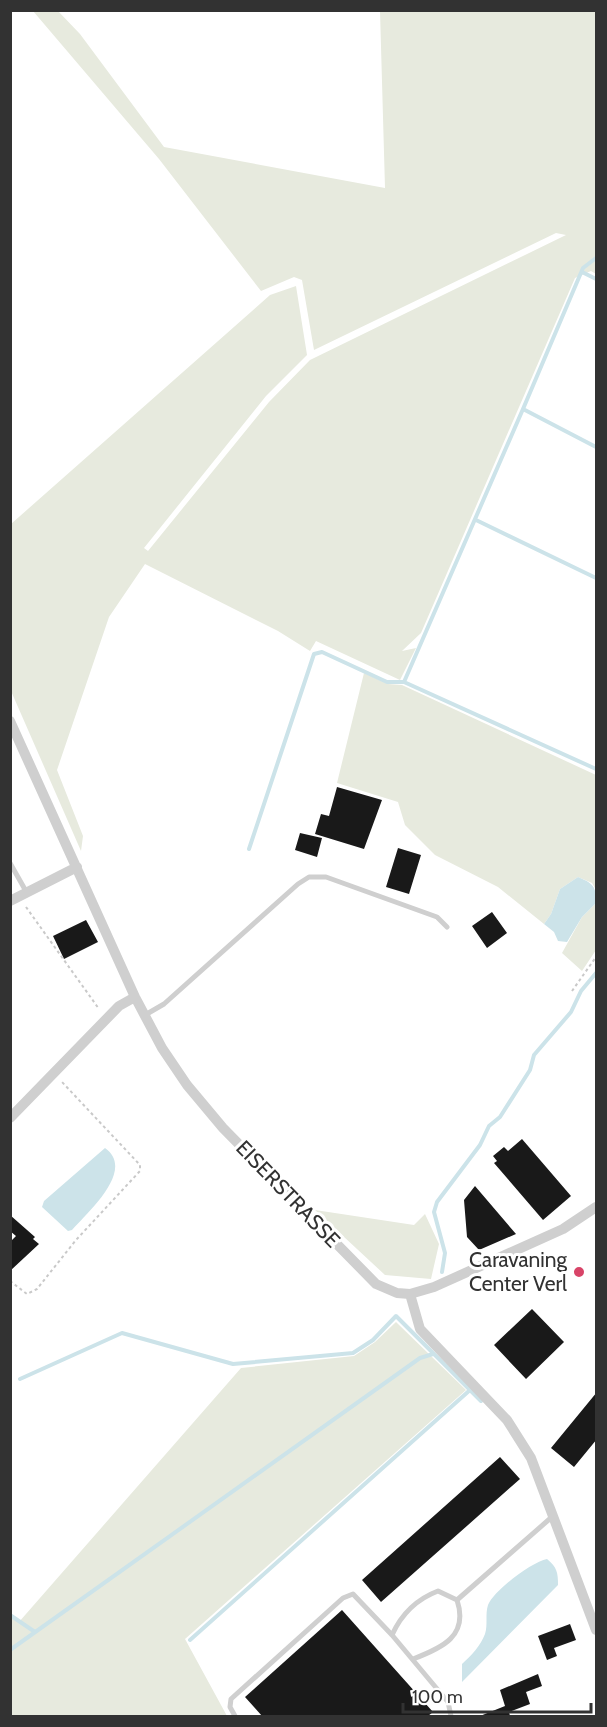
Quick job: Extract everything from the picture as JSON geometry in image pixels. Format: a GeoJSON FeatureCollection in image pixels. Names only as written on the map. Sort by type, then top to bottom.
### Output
{"type":"FeatureCollection","features":[{"type":"Feature","properties":{"kind":"street","name":"EISERSTRASSE"},"geometry":{"type":"LineString","coordinates":[[10,720],[144,1016],[187,1085],[223,1128],[376,1284],[397,1293],[410,1294]]}},
{"type":"Feature","properties":{"kind":"street"},"geometry":{"type":"LineString","coordinates":[[19,897],[77,867]]}},
{"type":"Feature","properties":{"kind":"street"},"geometry":{"type":"LineString","coordinates":[[10,1118],[119,1005],[135,997]]}},
{"type":"Feature","properties":{"kind":"street"},"geometry":{"type":"LineString","coordinates":[[597,1207],[563,1229],[538,1241],[434,1287],[410,1294],[420,1329],[499,1412],[531,1458],[597,1630]]}},
{"type":"Feature","properties":{"kind":"lane"},"geometry":{"type":"LineString","coordinates":[[10,863],[19,897]]}},
{"type":"Feature","properties":{"kind":"lane"},"geometry":{"type":"LineString","coordinates":[[144,1016],[164,1004],[298,884],[309,877],[326,877],[415,909],[437,917],[447,927]]}},
{"type":"Feature","properties":{"kind":"lane"},"geometry":{"type":"LineString","coordinates":[[457,1600],[554,1515]]}},
{"type":"Feature","properties":{"kind":"lane"},"geometry":{"type":"LineString","coordinates":[[392,1635],[400,1618],[426,1595],[438,1591],[457,1600],[462,1619],[458,1631],[437,1650],[413,1659]]}},
{"type":"Feature","properties":{"kind":"lane"},"geometry":{"type":"LineString","coordinates":[[235,1716],[230,1707],[231,1699],[343,1598],[353,1594],[392,1635],[448,1702],[451,1716]]}},
{"type":"Feature","properties":{"kind":"path"},"geometry":{"type":"LineString","coordinates":[[19,897],[106,1019]]}},
{"type":"Feature","properties":{"kind":"path"},"geometry":{"type":"LineString","coordinates":[[572,991],[597,957]]}},
{"type":"Feature","properties":{"kind":"path"},"geometry":{"type":"LineString","coordinates":[[10,1281],[27,1294],[37,1289],[76,1240],[140,1171],[140,1165],[54,1073]]}},
{"type":"Feature","properties":{"kind":"shaded area"},"geometry":{"type":"Polygon","coordinates":[[[33,11],[58,11],[80,34],[164,147],[385,188],[380,11],[596,11],[596,274],[591,271],[575,278],[421,633],[402,651],[416,648],[400,680],[316,641],[310,651],[278,631],[145,564],[109,617],[57,770],[83,836],[81,851],[11,691],[11,524],[270,295],[296,286],[307,355],[266,396],[144,548],[148,551],[269,402],[310,360],[566,235],[556,233],[314,350],[302,280],[294,277],[261,291],[159,159],[33,11]]]}},
{"type":"Feature","properties":{"kind":"shaded area"},"geometry":{"type":"Polygon","coordinates":[[[364,673],[388,684],[402,685],[596,775],[596,890],[592,883],[578,877],[560,889],[551,914],[544,924],[498,887],[435,855],[405,825],[398,802],[337,783],[364,673]]]}},
{"type":"Feature","properties":{"kind":"shaded area"},"geometry":{"type":"Polygon","coordinates":[[[596,903],[596,950],[582,971],[562,953],[582,917],[596,903]]]}},
{"type":"Feature","properties":{"kind":"shaded area"},"geometry":{"type":"Polygon","coordinates":[[[315,1210],[414,1225],[425,1214],[439,1244],[431,1279],[385,1275],[315,1210]]]}},
{"type":"Feature","properties":{"kind":"shaded area"},"geometry":{"type":"Polygon","coordinates":[[[396,1322],[466,1390],[185,1639],[227,1716],[11,1716],[11,1617],[19,1622],[241,1368],[354,1356],[375,1342],[396,1322]]]}},
{"type":"Feature","properties":{"kind":"water"},"geometry":{"type":"Polygon","coordinates":[[[578,877],[593,886],[596,903],[582,917],[567,942],[558,941],[554,932],[544,924],[551,914],[560,889],[578,877]]]}},
{"type":"Feature","properties":{"kind":"water"},"geometry":{"type":"Polygon","coordinates":[[[105,1148],[113,1157],[115,1168],[112,1179],[98,1202],[72,1230],[68,1231],[42,1207],[44,1201],[105,1148]]]}},
{"type":"Feature","properties":{"kind":"water"},"geometry":{"type":"Polygon","coordinates":[[[547,1559],[556,1570],[558,1585],[462,1682],[462,1664],[483,1638],[486,1631],[487,1608],[492,1599],[514,1578],[532,1565],[547,1559]]]}},
{"type":"Feature","properties":{"kind":"building"},"geometry":{"type":"Polygon","coordinates":[[[337,787],[382,800],[364,849],[315,834],[321,814],[329,816],[337,787]]]}},
{"type":"Feature","properties":{"kind":"building"},"geometry":{"type":"Polygon","coordinates":[[[300,833],[322,838],[317,857],[295,850],[300,833]]]}},
{"type":"Feature","properties":{"kind":"building"},"geometry":{"type":"Polygon","coordinates":[[[398,848],[421,855],[409,894],[386,887],[398,848]]]}},
{"type":"Feature","properties":{"kind":"building"},"geometry":{"type":"Polygon","coordinates":[[[492,912],[507,933],[487,948],[472,926],[492,912]]]}},
{"type":"Feature","properties":{"kind":"building"},"geometry":{"type":"Polygon","coordinates":[[[86,920],[98,942],[64,959],[53,936],[86,920]]]}},
{"type":"Feature","properties":{"kind":"building"},"geometry":{"type":"Polygon","coordinates":[[[522,1139],[571,1196],[543,1220],[494,1163],[497,1161],[493,1156],[504,1147],[508,1151],[522,1139]]]}},
{"type":"Feature","properties":{"kind":"building"},"geometry":{"type":"Polygon","coordinates":[[[475,1186],[516,1234],[479,1250],[467,1237],[464,1200],[475,1186]]]}},
{"type":"Feature","properties":{"kind":"building"},"geometry":{"type":"Polygon","coordinates":[[[10,1215],[35,1237],[33,1239],[39,1244],[10,1271],[10,1242],[16,1236],[10,1231],[10,1215]]]}},
{"type":"Feature","properties":{"kind":"building"},"geometry":{"type":"Polygon","coordinates":[[[532,1309],[564,1342],[526,1379],[494,1345],[532,1309]]]}},
{"type":"Feature","properties":{"kind":"building"},"geometry":{"type":"Polygon","coordinates":[[[597,1392],[597,1439],[574,1467],[551,1448],[597,1392]]]}},
{"type":"Feature","properties":{"kind":"building"},"geometry":{"type":"Polygon","coordinates":[[[500,1457],[520,1479],[381,1602],[362,1580],[500,1457]]]}},
{"type":"Feature","properties":{"kind":"building"},"geometry":{"type":"Polygon","coordinates":[[[342,1610],[433,1712],[428,1716],[262,1716],[245,1697],[342,1610]]]}},
{"type":"Feature","properties":{"kind":"building"},"geometry":{"type":"Polygon","coordinates":[[[570,1624],[576,1640],[554,1648],[557,1656],[547,1660],[538,1636],[570,1624]]]}},
{"type":"Feature","properties":{"kind":"building"},"geometry":{"type":"Polygon","coordinates":[[[538,1674],[542,1686],[526,1692],[530,1704],[509,1712],[510,1716],[480,1716],[505,1706],[500,1690],[538,1674]]]}},
{"type":"Feature","properties":{"kind":"waterway"},"geometry":{"type":"LineString","coordinates":[[523,409],[583,268],[596,258]]}},
{"type":"Feature","properties":{"kind":"waterway"},"geometry":{"type":"LineString","coordinates":[[582,272],[596,279]]}},
{"type":"Feature","properties":{"kind":"waterway"},"geometry":{"type":"LineString","coordinates":[[404,682],[523,409],[596,447]]}},
{"type":"Feature","properties":{"kind":"waterway"},"geometry":{"type":"LineString","coordinates":[[476,520],[596,578]]}},
{"type":"Feature","properties":{"kind":"waterway"},"geometry":{"type":"LineString","coordinates":[[249,849],[314,654],[322,652],[387,682],[404,682],[596,769]]}},
{"type":"Feature","properties":{"kind":"waterway"},"geometry":{"type":"LineString","coordinates":[[442,1272],[445,1253],[434,1212],[437,1202],[480,1145],[489,1126],[500,1117],[530,1070],[534,1055],[571,1012],[581,991],[596,973]]}},
{"type":"Feature","properties":{"kind":"waterway"},"geometry":{"type":"LineString","coordinates":[[20,1379],[122,1333],[233,1364],[353,1353],[373,1340],[396,1316],[481,1401]]}},
{"type":"Feature","properties":{"kind":"waterway"},"geometry":{"type":"LineString","coordinates":[[10,1650],[420,1358],[433,1354]]}},
{"type":"Feature","properties":{"kind":"waterway"},"geometry":{"type":"LineString","coordinates":[[190,1640],[470,1390]]}},
{"type":"Feature","properties":{"kind":"waterway"},"geometry":{"type":"LineString","coordinates":[[10,1615],[35,1632]]}},
{"type":"Feature","properties":{"kind":"place","name":"Caravaning Center Verl"},"geometry":{"type":"Point","coordinates":[579,1272]}}]}
